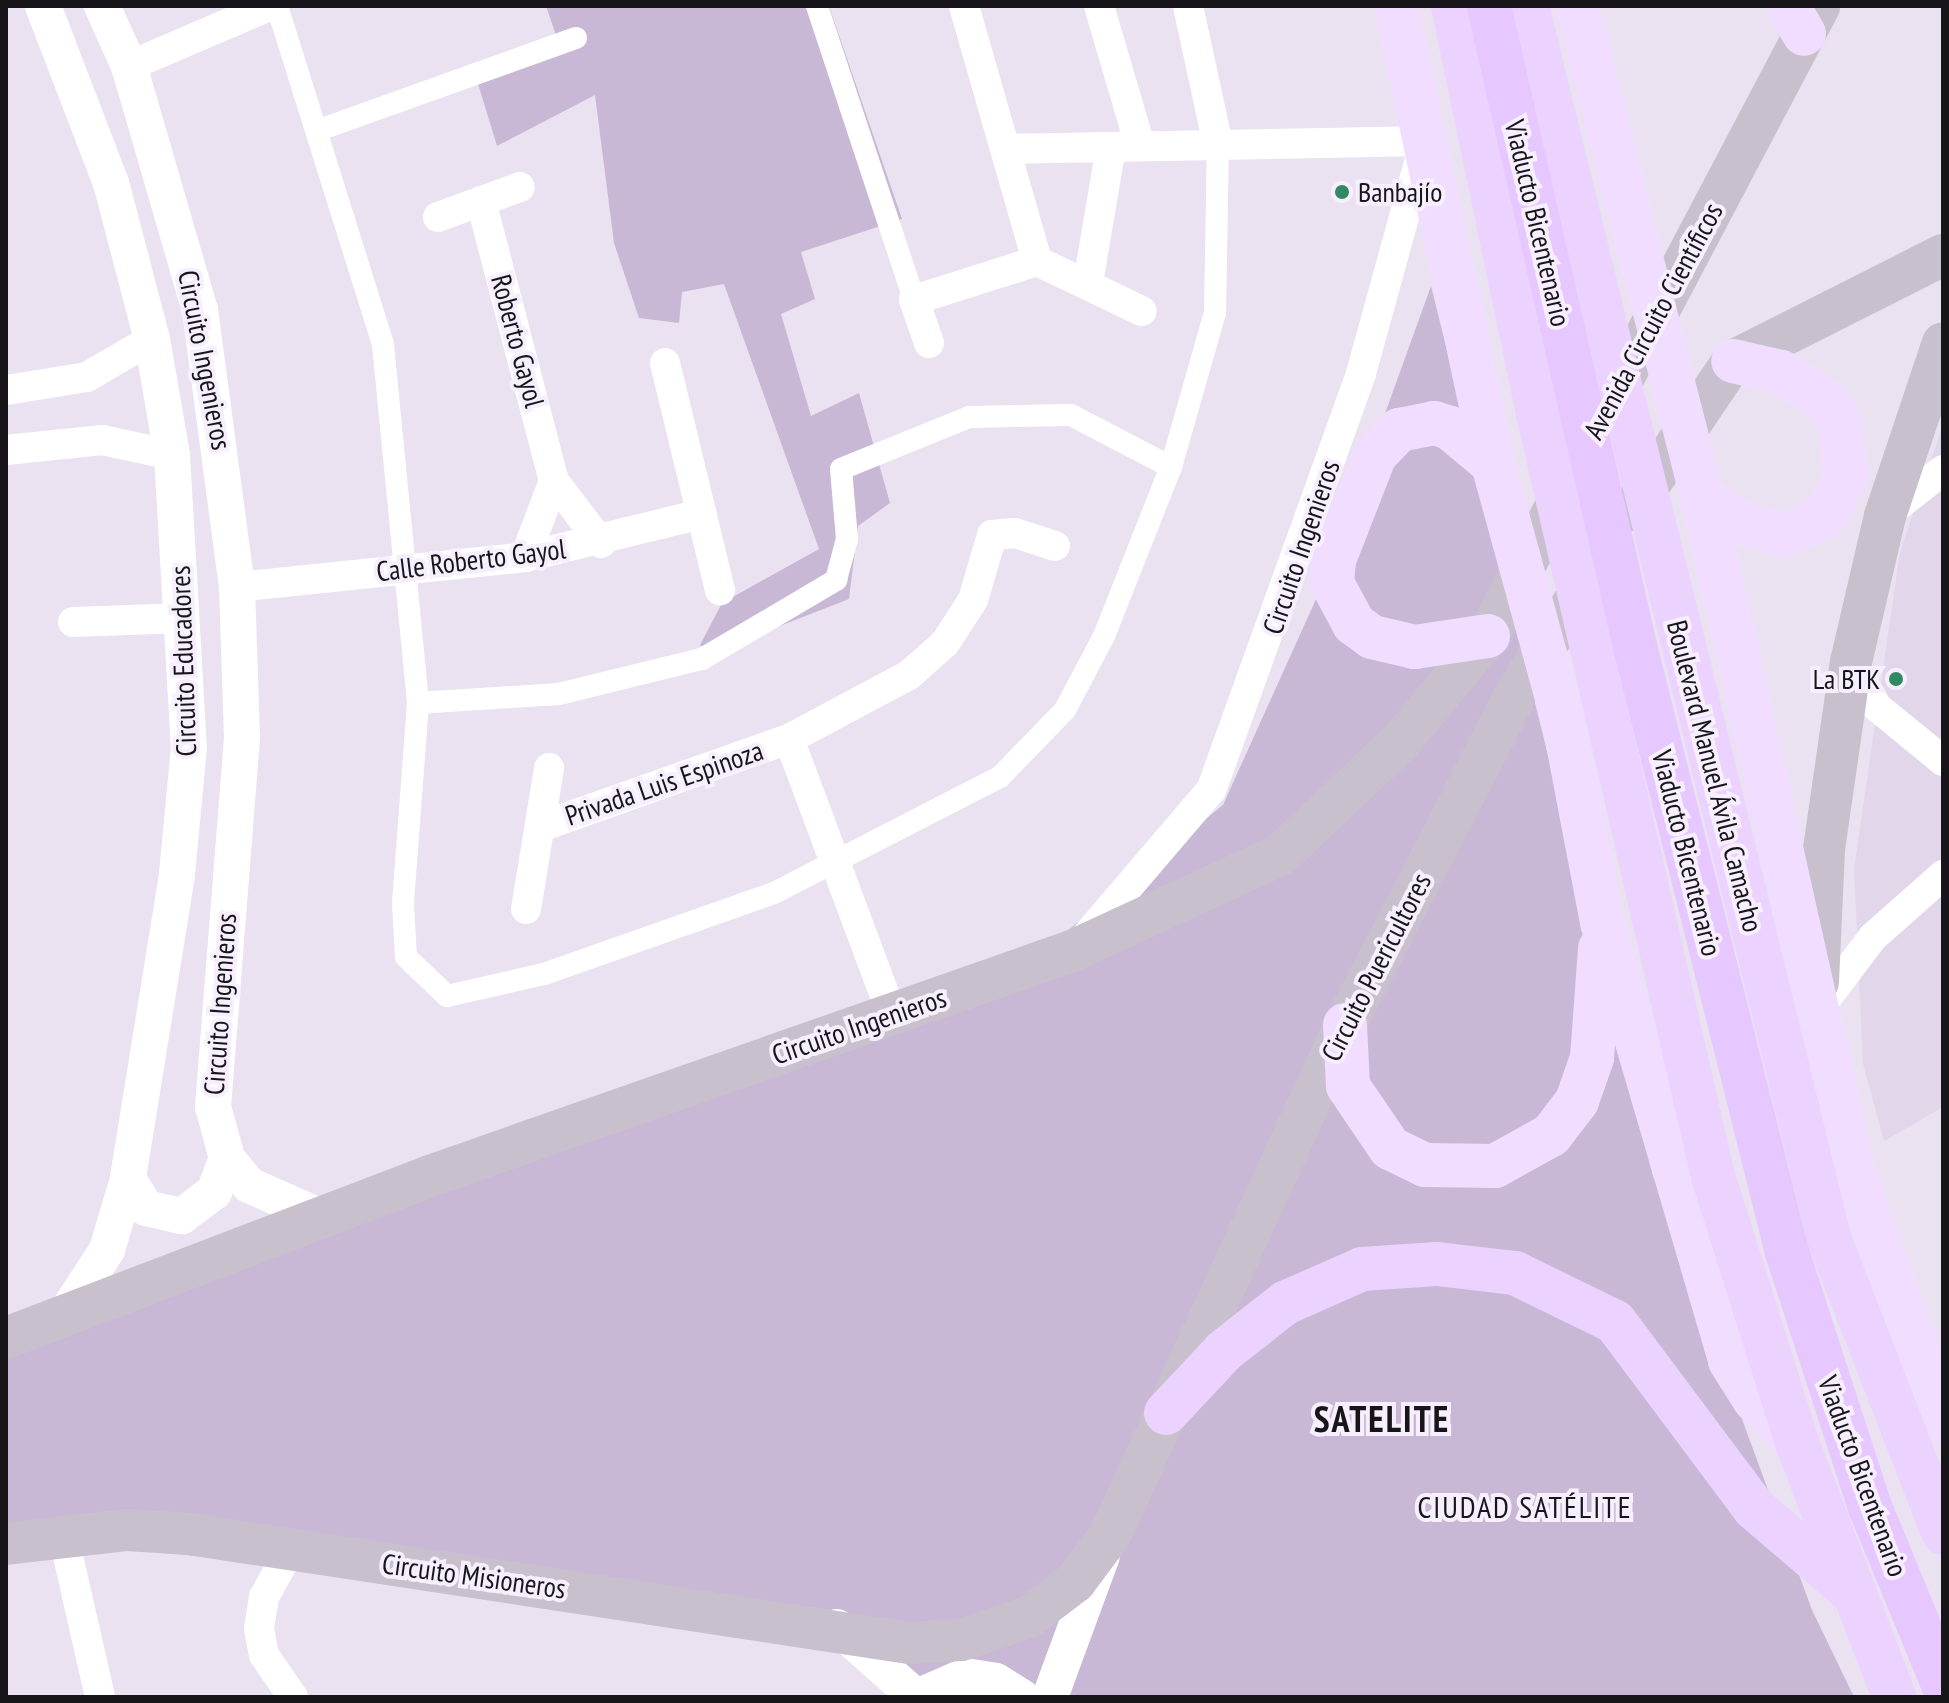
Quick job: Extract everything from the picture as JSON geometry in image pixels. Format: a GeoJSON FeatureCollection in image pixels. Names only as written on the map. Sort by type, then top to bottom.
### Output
{"type":"FeatureCollection","features":[{"type":"Feature","properties":{"kind":"highway"},"geometry":{"type":"LineString","coordinates":[[1453,6],[1537,409],[1713,1176],[1798,1445],[1850,1591],[1894,1697]]}},
{"type":"Feature","properties":{"kind":"highway","name":"Viaducto Bicentenario"},"geometry":{"type":"LineString","coordinates":[[1489,6],[1635,646],[1787,1252],[1870,1507],[1943,1684]]}},
{"type":"Feature","properties":{"kind":"highway","name":"Boulevard Manuel Ávila Camacho"},"geometry":{"type":"LineString","coordinates":[[1527,6],[1603,334],[1830,1241],[1943,1533]]}},
{"type":"Feature","properties":{"kind":"highway"},"geometry":{"type":"LineString","coordinates":[[1166,1413],[1224,1351],[1285,1303],[1362,1269],[1437,1264],[1515,1273],[1615,1322],[1754,1508],[1850,1591]]}},
{"type":"Feature","properties":{"kind":"main road"},"geometry":{"type":"LineString","coordinates":[[1396,6],[1499,480],[1564,723],[1602,922],[1730,1361],[1798,1445]]}},
{"type":"Feature","properties":{"kind":"main road","name":"Boulevard Manuel Ávila Camacho"},"geometry":{"type":"LineString","coordinates":[[1577,6],[1649,278],[1702,497],[1817,1011],[1876,1246],[1943,1421]]}},
{"type":"Feature","properties":{"kind":"main road","name":"Avenida Circuito Científicos"},"geometry":{"type":"LineString","coordinates":[[1488,636],[1804,15]]}},
{"type":"Feature","properties":{"kind":"main road"},"geometry":{"type":"LineString","coordinates":[[1733,361],[1943,255]]}},
{"type":"Feature","properties":{"kind":"main road"},"geometry":{"type":"LineString","coordinates":[[1817,1011],[1824,849],[1851,662],[1885,516],[1943,343]]}},
{"type":"Feature","properties":{"kind":"main road"},"geometry":{"type":"LineString","coordinates":[[1702,497],[1743,524],[1782,535],[1824,518],[1846,476],[1841,426],[1826,401],[1781,372],[1733,361]]}},
{"type":"Feature","properties":{"kind":"main road","name":"Circuito Puericultores"},"geometry":{"type":"LineString","coordinates":[[837,1627],[909,1643],[1007,1627],[1075,1582],[1110,1535],[1345,1025],[1518,690],[1733,361]]}},
{"type":"Feature","properties":{"kind":"main road"},"geometry":{"type":"LineString","coordinates":[[1488,636],[1415,647],[1372,637],[1354,624],[1332,583],[1334,560],[1375,455],[1399,430],[1434,423],[1450,428],[1499,480]]}},
{"type":"Feature","properties":{"kind":"main road","name":"Circuito Ingenieros"},"geometry":{"type":"LineString","coordinates":[[319,1216],[1072,951],[1280,855],[1401,741],[1488,636]]}},
{"type":"Feature","properties":{"kind":"main road"},"geometry":{"type":"LineString","coordinates":[[1345,1025],[1348,1086],[1390,1148],[1425,1165],[1495,1166],[1551,1135],[1577,1101],[1592,1058],[1602,922]]}},
{"type":"Feature","properties":{"kind":"main road"},"geometry":{"type":"LineString","coordinates":[[6,1338],[319,1216]]}},
{"type":"Feature","properties":{"kind":"main road","name":"Circuito Misioneros"},"geometry":{"type":"LineString","coordinates":[[6,1544],[63,1534],[189,1534],[837,1627]]}},
{"type":"Feature","properties":{"kind":"street","name":"Circuito Educadores"},"geometry":{"type":"LineString","coordinates":[[43,6],[111,183],[152,339],[172,455],[184,618],[189,747],[177,875],[128,1179],[107,1250],[64,1316]]}},
{"type":"Feature","properties":{"kind":"street","name":"Circuito Ingenieros"},"geometry":{"type":"LineString","coordinates":[[102,6],[129,66],[200,310],[237,587],[242,738],[211,1077],[227,1158]]}},
{"type":"Feature","properties":{"kind":"street"},"geometry":{"type":"LineString","coordinates":[[129,66],[269,6]]}},
{"type":"Feature","properties":{"kind":"street"},"geometry":{"type":"LineString","coordinates":[[277,6],[319,130],[383,345],[408,567],[418,703],[403,904],[406,957],[447,996],[544,974],[774,893],[834,865],[1000,777],[1065,710],[1104,636],[1171,467],[1215,313],[1218,145],[1188,6]]}},
{"type":"Feature","properties":{"kind":"street"},"geometry":{"type":"LineString","coordinates":[[817,6],[929,343]]}},
{"type":"Feature","properties":{"kind":"street"},"geometry":{"type":"LineString","coordinates":[[964,6],[1008,149],[1037,261]]}},
{"type":"Feature","properties":{"kind":"street"},"geometry":{"type":"LineString","coordinates":[[1088,283],[1125,146],[1099,6]]}},
{"type":"Feature","properties":{"kind":"street"},"geometry":{"type":"LineString","coordinates":[[319,130],[576,38]]}},
{"type":"Feature","properties":{"kind":"street"},"geometry":{"type":"LineString","coordinates":[[1008,149],[1425,141]]}},
{"type":"Feature","properties":{"kind":"street","name":"Circuito Ingenieros"},"geometry":{"type":"LineString","coordinates":[[1072,951],[1182,833],[1211,790],[1361,374],[1425,141]]}},
{"type":"Feature","properties":{"kind":"street"},"geometry":{"type":"LineString","coordinates":[[438,217],[520,187]]}},
{"type":"Feature","properties":{"kind":"street","name":"Roberto Gayol"},"geometry":{"type":"LineString","coordinates":[[481,201],[554,481],[601,543]]}},
{"type":"Feature","properties":{"kind":"street"},"geometry":{"type":"LineString","coordinates":[[914,300],[1037,261],[1142,311]]}},
{"type":"Feature","properties":{"kind":"street"},"geometry":{"type":"LineString","coordinates":[[6,390],[87,377],[152,339]]}},
{"type":"Feature","properties":{"kind":"street"},"geometry":{"type":"LineString","coordinates":[[665,363],[720,590]]}},
{"type":"Feature","properties":{"kind":"street"},"geometry":{"type":"LineString","coordinates":[[418,703],[559,694],[702,659],[836,580],[847,539],[841,469],[969,417],[1071,415],[1171,467]]}},
{"type":"Feature","properties":{"kind":"street"},"geometry":{"type":"LineString","coordinates":[[6,450],[102,440],[172,455]]}},
{"type":"Feature","properties":{"kind":"street"},"geometry":{"type":"LineString","coordinates":[[1885,516],[1943,470]]}},
{"type":"Feature","properties":{"kind":"street"},"geometry":{"type":"LineString","coordinates":[[525,557],[554,481]]}},
{"type":"Feature","properties":{"kind":"street","name":"Calle Roberto Gayol"},"geometry":{"type":"LineString","coordinates":[[237,587],[525,557],[601,543],[702,514]]}},
{"type":"Feature","properties":{"kind":"street","name":"Privada Luis Espinoza"},"geometry":{"type":"LineString","coordinates":[[540,827],[789,739],[909,675],[945,643],[973,600],[992,535],[1015,533],[1055,546]]}},
{"type":"Feature","properties":{"kind":"street"},"geometry":{"type":"LineString","coordinates":[[73,622],[184,618]]}},
{"type":"Feature","properties":{"kind":"street"},"geometry":{"type":"LineString","coordinates":[[1851,662],[1877,707],[1943,761]]}},
{"type":"Feature","properties":{"kind":"street","name":"Privada Luis Espinoza"},"geometry":{"type":"LineString","coordinates":[[789,739],[892,1015]]}},
{"type":"Feature","properties":{"kind":"street","name":"Privada Luis Espinoza"},"geometry":{"type":"LineString","coordinates":[[526,909],[549,768]]}},
{"type":"Feature","properties":{"kind":"street"},"geometry":{"type":"LineString","coordinates":[[1817,1011],[1873,937],[1943,875]]}},
{"type":"Feature","properties":{"kind":"street"},"geometry":{"type":"LineString","coordinates":[[128,1179],[146,1208],[182,1216],[214,1192],[227,1158],[249,1185],[319,1216]]}},
{"type":"Feature","properties":{"kind":"street"},"geometry":{"type":"LineString","coordinates":[[63,1534],[100,1697]]}},
{"type":"Feature","properties":{"kind":"street"},"geometry":{"type":"LineString","coordinates":[[1050,1697],[1110,1535]]}},
{"type":"Feature","properties":{"kind":"street"},"geometry":{"type":"LineString","coordinates":[[290,1550],[264,1597],[259,1629],[264,1655],[293,1697]]}},
{"type":"Feature","properties":{"kind":"street"},"geometry":{"type":"LineString","coordinates":[[837,1627],[916,1697],[965,1676],[996,1681],[1022,1697]]}},
{"type":"Feature","properties":{"kind":"shaded area"},"geometry":{"type":"Polygon","coordinates":[[[546,6],[829,6],[902,219],[801,252],[815,299],[781,314],[811,416],[859,393],[890,503],[858,526],[849,599],[711,653],[700,645],[722,603],[819,549],[724,284],[682,292],[679,323],[639,318],[614,243],[595,95],[497,146],[475,74],[559,44],[546,6]]]}},
{"type":"Feature","properties":{"kind":"shaded area"},"geometry":{"type":"Polygon","coordinates":[[[1431,286],[1653,1176],[1812,1610],[1854,1697],[930,1697],[837,1623],[6,1536],[6,1337],[1019,970],[1223,805],[1326,577],[1431,286]]]}},
{"type":"Feature","properties":{"kind":"shaded area"},"geometry":{"type":"Polygon","coordinates":[[[1943,425],[1943,1107],[1884,1141],[1863,1064],[1854,869],[1900,552],[1943,425]]]}},
{"type":"Feature","properties":{"kind":"place","name":"Banbajío"},"geometry":{"type":"Point","coordinates":[1342,192]}},
{"type":"Feature","properties":{"kind":"place","name":"La BTK"},"geometry":{"type":"Point","coordinates":[1896,679]}},
{"type":"Feature","properties":{"kind":"district","name":"SATELITE"},"geometry":{"type":"Point","coordinates":[1382,1419]}},
{"type":"Feature","properties":{"kind":"district","name":"CIUDAD SATÉLITE"},"geometry":{"type":"Point","coordinates":[1525,1507]}}]}
